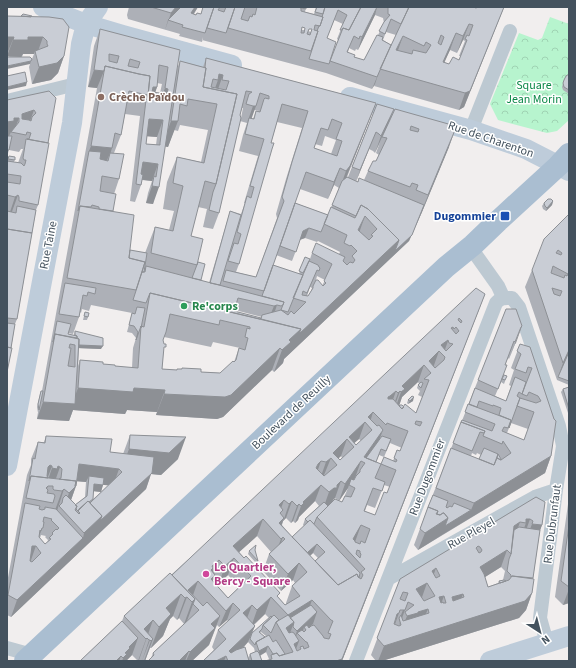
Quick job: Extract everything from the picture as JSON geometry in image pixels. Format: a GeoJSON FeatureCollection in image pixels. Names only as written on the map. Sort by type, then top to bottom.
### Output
{"type":"FeatureCollection","features":[{"type":"Feature","properties":{"kind":"main road","name":"Boulevard de Reuilly"},"geometry":{"type":"LineString","coordinates":[[28,658],[446,266],[565,163]]}},
{"type":"Feature","properties":{"kind":"street"},"geometry":{"type":"LineString","coordinates":[[43,7],[86,24],[249,70]]}},
{"type":"Feature","properties":{"kind":"street"},"geometry":{"type":"LineString","coordinates":[[86,24],[98,7]]}},
{"type":"Feature","properties":{"kind":"street","name":"Rue Taine"},"geometry":{"type":"LineString","coordinates":[[7,466],[10,437],[72,122],[81,44],[86,24]]}},
{"type":"Feature","properties":{"kind":"street"},"geometry":{"type":"LineString","coordinates":[[471,130],[510,31]]}},
{"type":"Feature","properties":{"kind":"street"},"geometry":{"type":"LineString","coordinates":[[7,101],[76,84]]}},
{"type":"Feature","properties":{"kind":"street","name":"Rue de Charenton"},"geometry":{"type":"LineString","coordinates":[[331,92],[471,130],[565,163]]}},
{"type":"Feature","properties":{"kind":"street"},"geometry":{"type":"LineString","coordinates":[[476,255],[506,298]]}},
{"type":"Feature","properties":{"kind":"street","name":"Rue Dubrunfaut"},"geometry":{"type":"LineString","coordinates":[[506,298],[512,298],[519,307],[566,446],[556,490],[540,618],[546,643]]}},
{"type":"Feature","properties":{"kind":"street","name":"Rue Dugommier"},"geometry":{"type":"LineString","coordinates":[[356,661],[496,303],[499,299],[506,298]]}},
{"type":"Feature","properties":{"kind":"street","name":"Rue Pleyel"},"geometry":{"type":"LineString","coordinates":[[388,579],[535,497],[556,490]]}},
{"type":"Feature","properties":{"kind":"street"},"geometry":{"type":"LineString","coordinates":[[490,661],[569,636]]}},
{"type":"Feature","properties":{"kind":"street"},"geometry":{"type":"LineString","coordinates":[[7,648],[28,658]]}},
{"type":"Feature","properties":{"kind":"green space","name":"Square Jean Morin"},"geometry":{"type":"Polygon","coordinates":[[[550,17],[569,24],[569,120],[557,131],[547,133],[498,120],[490,104],[519,33],[538,40],[542,38],[550,17]]]}},
{"type":"Feature","properties":{"kind":"building"},"geometry":{"type":"Polygon","coordinates":[[[151,7],[176,7],[171,13],[151,7]]]}},
{"type":"Feature","properties":{"kind":"building"},"geometry":{"type":"Polygon","coordinates":[[[181,7],[195,7],[191,13],[196,15],[197,13],[201,14],[203,7],[214,7],[205,33],[182,27],[183,25],[168,20],[181,7]]]}},
{"type":"Feature","properties":{"kind":"building"},"geometry":{"type":"Polygon","coordinates":[[[214,7],[220,7],[218,10],[224,12],[226,7],[235,7],[226,33],[207,28],[214,7]]]}},
{"type":"Feature","properties":{"kind":"building"},"geometry":{"type":"Polygon","coordinates":[[[235,7],[245,7],[241,19],[248,21],[250,16],[252,17],[253,14],[255,15],[257,7],[298,7],[301,8],[301,11],[323,17],[320,26],[315,25],[314,30],[318,31],[311,51],[228,28],[235,7]],[[302,27],[301,33],[304,33],[305,28],[302,27]],[[309,29],[307,34],[310,35],[312,29],[309,29]]]}},
{"type":"Feature","properties":{"kind":"building"},"geometry":{"type":"Polygon","coordinates":[[[317,7],[325,7],[323,14],[315,12],[317,7]]]}},
{"type":"Feature","properties":{"kind":"building"},"geometry":{"type":"Polygon","coordinates":[[[325,7],[361,7],[349,30],[343,28],[340,30],[347,15],[338,10],[327,38],[336,42],[329,64],[309,59],[325,7]]]}},
{"type":"Feature","properties":{"kind":"building"},"geometry":{"type":"Polygon","coordinates":[[[361,7],[377,7],[362,37],[360,36],[359,39],[354,36],[347,52],[355,55],[354,57],[364,60],[377,35],[383,37],[382,40],[391,45],[377,77],[330,61],[343,28],[349,30],[361,7]]]}},
{"type":"Feature","properties":{"kind":"building"},"geometry":{"type":"Polygon","coordinates":[[[388,7],[409,7],[401,24],[391,19],[385,34],[379,31],[390,15],[388,14],[388,7]]]}},
{"type":"Feature","properties":{"kind":"building"},"geometry":{"type":"Polygon","coordinates":[[[409,7],[504,7],[470,91],[465,93],[380,69],[409,7]],[[469,24],[463,36],[456,33],[443,62],[449,64],[453,57],[459,60],[467,40],[465,39],[467,35],[469,36],[473,25],[469,24]],[[441,35],[438,43],[441,45],[444,37],[441,35]],[[403,36],[396,50],[412,54],[413,50],[426,53],[431,45],[426,42],[424,46],[403,36]]]}},
{"type":"Feature","properties":{"kind":"building"},"geometry":{"type":"Polygon","coordinates":[[[23,14],[32,16],[21,16],[23,14]]]}},
{"type":"Feature","properties":{"kind":"building"},"geometry":{"type":"Polygon","coordinates":[[[7,16],[49,17],[63,19],[69,27],[64,56],[57,63],[39,67],[35,51],[48,46],[47,41],[43,37],[28,37],[28,40],[13,40],[14,37],[7,37],[7,16]]]}},
{"type":"Feature","properties":{"kind":"building"},"geometry":{"type":"Polygon","coordinates":[[[100,29],[180,50],[159,187],[152,186],[154,176],[156,177],[158,164],[143,162],[141,185],[136,184],[150,76],[105,66],[104,71],[94,70],[100,29]],[[109,54],[109,61],[117,63],[119,56],[109,54]],[[130,59],[128,66],[138,68],[140,62],[130,59]],[[159,65],[157,87],[153,87],[152,92],[167,94],[168,89],[165,88],[168,67],[159,65]],[[149,119],[146,144],[160,145],[163,120],[149,119]]]}},
{"type":"Feature","properties":{"kind":"building"},"geometry":{"type":"Polygon","coordinates":[[[7,57],[30,57],[32,59],[31,61],[7,66],[7,57]]]}},
{"type":"Feature","properties":{"kind":"building"},"geometry":{"type":"Polygon","coordinates":[[[206,58],[376,103],[350,166],[346,171],[340,168],[334,182],[306,172],[264,291],[223,281],[226,270],[256,277],[284,201],[282,197],[308,111],[282,104],[271,143],[274,143],[239,264],[228,261],[234,243],[238,244],[241,234],[237,232],[247,196],[251,198],[254,187],[250,186],[264,139],[245,134],[249,118],[254,119],[256,111],[260,112],[264,99],[269,99],[269,96],[260,93],[256,106],[253,106],[246,104],[249,94],[252,92],[246,91],[219,213],[209,210],[237,94],[203,87],[206,58]],[[219,74],[218,80],[213,79],[211,87],[226,90],[229,81],[222,80],[223,75],[219,74]],[[332,119],[328,130],[321,128],[314,148],[337,156],[342,141],[336,139],[342,123],[332,119]]]}},
{"type":"Feature","properties":{"kind":"building"},"geometry":{"type":"Polygon","coordinates":[[[180,61],[206,68],[203,87],[237,94],[216,184],[205,181],[191,236],[203,239],[197,265],[151,253],[155,227],[173,231],[183,186],[173,183],[177,157],[204,163],[217,104],[188,99],[187,106],[180,104],[178,121],[171,121],[180,61]]]}},
{"type":"Feature","properties":{"kind":"building"},"geometry":{"type":"Polygon","coordinates":[[[105,66],[150,76],[148,95],[129,91],[121,135],[115,133],[112,148],[91,146],[105,66]]]}},
{"type":"Feature","properties":{"kind":"building"},"geometry":{"type":"Polygon","coordinates":[[[25,72],[27,82],[7,87],[7,76],[25,72]]]}},
{"type":"Feature","properties":{"kind":"building"},"geometry":{"type":"Polygon","coordinates":[[[569,74],[569,90],[564,87],[563,83],[566,76],[569,74]]]}},
{"type":"Feature","properties":{"kind":"building"},"geometry":{"type":"Polygon","coordinates":[[[49,91],[56,98],[48,143],[27,139],[29,139],[31,133],[27,132],[26,135],[11,132],[19,122],[19,118],[14,118],[14,121],[7,122],[7,100],[49,91]],[[34,110],[22,114],[22,119],[31,121],[32,117],[36,113],[34,110]]]}},
{"type":"Feature","properties":{"kind":"building"},"geometry":{"type":"Polygon","coordinates":[[[377,104],[394,109],[381,136],[376,132],[360,170],[352,167],[377,104]]]}},
{"type":"Feature","properties":{"kind":"building"},"geometry":{"type":"Polygon","coordinates":[[[395,109],[452,125],[455,130],[428,195],[416,190],[418,185],[412,183],[410,187],[368,171],[373,161],[376,161],[387,138],[382,137],[395,109]],[[411,126],[410,130],[418,132],[419,129],[411,126]]]}},
{"type":"Feature","properties":{"kind":"building"},"geometry":{"type":"Polygon","coordinates":[[[7,136],[12,136],[9,150],[7,150],[7,136]]]}},
{"type":"Feature","properties":{"kind":"building"},"geometry":{"type":"Polygon","coordinates":[[[26,139],[49,143],[38,205],[19,201],[18,195],[15,197],[7,195],[7,182],[20,184],[21,176],[7,174],[7,161],[21,163],[24,166],[26,160],[23,158],[26,139]]]}},
{"type":"Feature","properties":{"kind":"building"},"geometry":{"type":"Polygon","coordinates":[[[89,151],[101,152],[100,159],[108,161],[110,153],[124,154],[119,179],[102,176],[100,191],[116,194],[113,211],[99,209],[99,207],[92,205],[91,207],[80,206],[78,211],[89,151]]]}},
{"type":"Feature","properties":{"kind":"building"},"geometry":{"type":"Polygon","coordinates":[[[9,156],[15,157],[15,160],[8,159],[9,156]]]}},
{"type":"Feature","properties":{"kind":"building"},"geometry":{"type":"Polygon","coordinates":[[[347,177],[358,182],[359,178],[424,205],[412,235],[395,251],[399,240],[368,209],[361,205],[356,216],[332,205],[342,181],[347,177]]]}},
{"type":"Feature","properties":{"kind":"building"},"geometry":{"type":"Polygon","coordinates":[[[548,199],[553,201],[547,208],[544,203],[548,199]]]}},
{"type":"Feature","properties":{"kind":"building"},"geometry":{"type":"Polygon","coordinates":[[[295,203],[328,215],[321,232],[309,228],[303,231],[296,252],[280,246],[295,203]]]}},
{"type":"Feature","properties":{"kind":"building"},"geometry":{"type":"Polygon","coordinates":[[[361,205],[368,209],[399,240],[299,334],[301,329],[261,319],[262,315],[281,310],[288,315],[291,311],[294,314],[306,302],[293,298],[309,261],[318,265],[320,268],[319,271],[317,270],[307,293],[303,291],[302,295],[308,296],[316,280],[318,280],[323,286],[326,283],[324,281],[332,264],[312,253],[316,243],[345,257],[343,261],[347,265],[350,262],[353,263],[355,260],[352,256],[357,251],[351,245],[350,246],[344,243],[347,235],[324,224],[331,207],[355,218],[361,205]],[[365,216],[358,230],[369,240],[373,236],[371,235],[377,229],[365,216]]]}},
{"type":"Feature","properties":{"kind":"building"},"geometry":{"type":"Polygon","coordinates":[[[17,206],[36,210],[32,233],[7,229],[7,211],[16,213],[17,206]]]}},
{"type":"Feature","properties":{"kind":"building"},"geometry":{"type":"Polygon","coordinates":[[[80,206],[134,215],[129,258],[145,262],[136,290],[67,278],[80,206]]]}},
{"type":"Feature","properties":{"kind":"building"},"geometry":{"type":"Polygon","coordinates":[[[230,211],[241,215],[220,285],[210,283],[230,211]]]}},
{"type":"Feature","properties":{"kind":"building"},"geometry":{"type":"Polygon","coordinates":[[[569,214],[569,350],[563,363],[532,270],[544,239],[569,214]],[[558,250],[556,253],[561,255],[562,253],[558,250]],[[553,266],[551,273],[564,278],[565,275],[567,276],[568,274],[553,266]],[[552,288],[554,294],[560,296],[562,291],[552,288]]]}},
{"type":"Feature","properties":{"kind":"building"},"geometry":{"type":"Polygon","coordinates":[[[7,229],[32,233],[17,319],[7,318],[7,229]]]}},
{"type":"Feature","properties":{"kind":"building"},"geometry":{"type":"Polygon","coordinates":[[[130,250],[147,253],[144,272],[142,272],[145,262],[129,258],[130,250]]]}},
{"type":"Feature","properties":{"kind":"building"},"geometry":{"type":"Polygon","coordinates":[[[305,257],[310,259],[303,273],[299,271],[305,257]]]}},
{"type":"Feature","properties":{"kind":"building"},"geometry":{"type":"Polygon","coordinates":[[[198,262],[205,264],[201,280],[192,278],[198,262]]]}},
{"type":"Feature","properties":{"kind":"building"},"geometry":{"type":"Polygon","coordinates":[[[273,265],[303,275],[288,312],[281,310],[284,302],[262,296],[273,265]]]}},
{"type":"Feature","properties":{"kind":"building"},"geometry":{"type":"Polygon","coordinates":[[[146,266],[284,302],[281,306],[274,306],[238,298],[234,311],[261,318],[260,319],[150,293],[146,303],[133,300],[142,272],[145,272],[146,266]]]}},
{"type":"Feature","properties":{"kind":"building"},"geometry":{"type":"Polygon","coordinates":[[[65,283],[96,288],[95,294],[88,292],[87,296],[83,295],[79,317],[59,314],[65,283]]]}},
{"type":"Feature","properties":{"kind":"building"},"geometry":{"type":"Polygon","coordinates":[[[476,288],[485,294],[342,659],[336,661],[265,661],[272,659],[271,655],[277,653],[279,656],[293,652],[276,622],[288,615],[271,597],[257,610],[252,605],[243,613],[255,626],[229,651],[231,653],[245,647],[249,661],[228,661],[226,656],[216,661],[203,661],[226,639],[218,630],[240,610],[233,603],[226,611],[198,581],[188,590],[203,606],[207,602],[220,616],[211,624],[215,628],[179,661],[148,661],[154,655],[153,653],[199,610],[193,604],[195,599],[172,575],[476,288]],[[453,327],[451,328],[456,334],[459,331],[456,327],[454,329],[453,327]],[[448,340],[441,345],[446,351],[453,344],[449,343],[448,340]],[[439,351],[429,361],[435,368],[444,360],[445,357],[439,351]],[[424,365],[402,386],[405,389],[401,392],[400,391],[398,393],[396,391],[388,397],[388,399],[393,399],[402,409],[405,404],[416,413],[429,380],[424,379],[431,373],[424,365]],[[373,412],[368,417],[383,430],[364,457],[381,464],[384,457],[396,462],[397,460],[394,458],[397,450],[400,451],[408,431],[387,423],[386,425],[373,412]],[[416,421],[415,424],[420,426],[422,422],[416,421]],[[365,422],[349,437],[356,445],[372,430],[365,422]],[[347,439],[333,453],[340,460],[354,447],[347,439]],[[331,458],[326,462],[321,461],[316,468],[324,476],[337,465],[331,458]],[[361,461],[345,484],[341,481],[337,485],[337,488],[334,488],[329,492],[321,485],[303,502],[304,503],[301,506],[299,504],[297,506],[292,501],[289,504],[284,500],[279,505],[283,510],[280,513],[284,518],[279,523],[338,585],[357,574],[361,579],[363,575],[361,572],[365,569],[317,517],[335,499],[342,502],[345,496],[351,497],[355,488],[349,485],[351,479],[354,480],[365,463],[361,461]],[[381,464],[375,478],[385,482],[382,491],[373,488],[364,511],[375,515],[384,492],[387,493],[396,470],[381,464]],[[263,519],[233,546],[244,558],[246,556],[280,593],[277,596],[285,605],[300,596],[292,586],[307,572],[299,563],[288,574],[269,554],[285,539],[283,537],[281,539],[263,519]],[[361,525],[353,539],[355,542],[360,544],[361,541],[365,543],[370,529],[361,525]],[[357,550],[356,554],[360,558],[360,551],[357,550]],[[234,558],[225,566],[219,560],[212,566],[213,568],[211,570],[215,575],[211,579],[228,598],[251,576],[234,558]],[[312,600],[288,615],[294,622],[286,628],[289,633],[294,633],[299,641],[294,644],[297,651],[303,646],[304,649],[309,647],[307,642],[297,633],[302,630],[304,632],[306,630],[304,627],[307,625],[309,628],[314,625],[324,638],[329,639],[331,634],[328,633],[333,621],[312,600]]]}},
{"type":"Feature","properties":{"kind":"building"},"geometry":{"type":"Polygon","coordinates":[[[150,293],[301,329],[289,340],[291,342],[282,350],[280,348],[231,395],[225,397],[164,394],[165,390],[134,388],[133,392],[78,388],[80,360],[138,368],[141,326],[144,327],[150,293]],[[170,314],[163,340],[166,347],[164,347],[162,369],[201,369],[201,372],[220,373],[236,360],[239,348],[245,350],[248,338],[245,337],[247,328],[250,329],[250,327],[220,320],[219,325],[170,314]]]}},
{"type":"Feature","properties":{"kind":"building"},"geometry":{"type":"Polygon","coordinates":[[[137,307],[145,308],[141,328],[141,326],[136,340],[138,332],[134,326],[129,325],[132,313],[135,314],[137,307]]]}},
{"type":"Feature","properties":{"kind":"building"},"geometry":{"type":"Polygon","coordinates":[[[506,309],[516,309],[522,326],[515,342],[514,341],[498,389],[478,380],[506,309]]]}},
{"type":"Feature","properties":{"kind":"building"},"geometry":{"type":"Polygon","coordinates":[[[85,312],[89,313],[88,317],[84,316],[85,312]]]}},
{"type":"Feature","properties":{"kind":"building"},"geometry":{"type":"Polygon","coordinates":[[[57,321],[71,324],[68,334],[77,336],[77,338],[55,334],[53,342],[57,321]]]}},
{"type":"Feature","properties":{"kind":"building"},"geometry":{"type":"Polygon","coordinates":[[[7,323],[15,324],[11,348],[7,347],[7,323]]]}},
{"type":"Feature","properties":{"kind":"building"},"geometry":{"type":"Polygon","coordinates":[[[75,331],[103,338],[103,346],[79,345],[79,339],[75,335],[75,331]]]}},
{"type":"Feature","properties":{"kind":"building"},"geometry":{"type":"Polygon","coordinates":[[[55,334],[79,339],[75,404],[43,402],[55,334]],[[70,344],[69,348],[71,348],[68,366],[75,367],[75,345],[70,344]]]}},
{"type":"Feature","properties":{"kind":"building"},"geometry":{"type":"Polygon","coordinates":[[[520,344],[530,347],[554,419],[556,421],[551,456],[474,503],[436,488],[451,448],[494,465],[497,458],[501,460],[511,453],[503,441],[502,444],[483,436],[485,431],[461,422],[462,420],[492,431],[495,424],[465,412],[468,404],[511,420],[508,428],[504,427],[502,431],[524,440],[534,412],[517,406],[520,398],[536,403],[541,401],[538,396],[529,392],[527,396],[522,394],[532,368],[528,367],[526,373],[515,369],[521,354],[517,351],[520,344]]]}},
{"type":"Feature","properties":{"kind":"building"},"geometry":{"type":"Polygon","coordinates":[[[7,347],[12,348],[7,372],[7,347]]]}},
{"type":"Feature","properties":{"kind":"building"},"geometry":{"type":"Polygon","coordinates":[[[569,352],[569,381],[558,377],[569,352]]]}},
{"type":"Feature","properties":{"kind":"building"},"geometry":{"type":"Polygon","coordinates":[[[504,375],[507,376],[505,380],[502,379],[504,375]]]}},
{"type":"Feature","properties":{"kind":"building"},"geometry":{"type":"Polygon","coordinates":[[[515,377],[526,382],[522,394],[519,392],[517,396],[520,398],[509,428],[511,420],[499,415],[501,408],[479,401],[477,407],[469,404],[475,388],[506,401],[515,377]]]}},
{"type":"Feature","properties":{"kind":"building"},"geometry":{"type":"Polygon","coordinates":[[[421,382],[423,383],[421,388],[418,385],[421,382]]]}},
{"type":"Feature","properties":{"kind":"building"},"geometry":{"type":"Polygon","coordinates":[[[569,387],[569,409],[563,389],[569,387]]]}},
{"type":"Feature","properties":{"kind":"building"},"geometry":{"type":"Polygon","coordinates":[[[41,391],[43,391],[39,410],[38,404],[41,391]]]}},
{"type":"Feature","properties":{"kind":"building"},"geometry":{"type":"Polygon","coordinates":[[[412,396],[414,397],[410,401],[408,400],[412,396]]]}},
{"type":"Feature","properties":{"kind":"building"},"geometry":{"type":"Polygon","coordinates":[[[399,406],[404,407],[402,409],[399,406]]]}},
{"type":"Feature","properties":{"kind":"building"},"geometry":{"type":"Polygon","coordinates":[[[461,422],[485,431],[484,433],[480,432],[472,451],[453,443],[461,422]]]}},
{"type":"Feature","properties":{"kind":"building"},"geometry":{"type":"Polygon","coordinates":[[[130,435],[186,437],[169,453],[129,449],[130,435]]]}},
{"type":"Feature","properties":{"kind":"building"},"geometry":{"type":"Polygon","coordinates":[[[46,436],[112,439],[110,452],[154,457],[152,473],[100,521],[102,516],[90,503],[122,472],[119,469],[79,464],[76,486],[75,486],[76,481],[59,479],[61,478],[62,469],[58,466],[57,469],[52,468],[50,465],[48,467],[48,478],[31,476],[29,481],[33,458],[35,459],[38,442],[45,443],[46,436]]]}},
{"type":"Feature","properties":{"kind":"building"},"geometry":{"type":"Polygon","coordinates":[[[382,436],[391,439],[386,451],[381,449],[376,462],[366,458],[382,436]]]}},
{"type":"Feature","properties":{"kind":"building"},"geometry":{"type":"Polygon","coordinates":[[[484,448],[498,454],[494,465],[479,459],[484,448]]]}},
{"type":"Feature","properties":{"kind":"building"},"geometry":{"type":"Polygon","coordinates":[[[498,454],[501,459],[501,460],[497,458],[498,454]]]}},
{"type":"Feature","properties":{"kind":"building"},"geometry":{"type":"Polygon","coordinates":[[[31,476],[76,481],[75,487],[69,493],[64,489],[62,491],[54,490],[53,486],[48,486],[46,488],[48,490],[47,493],[54,494],[55,496],[53,503],[26,498],[31,476]]]}},
{"type":"Feature","properties":{"kind":"building"},"geometry":{"type":"Polygon","coordinates":[[[89,476],[104,478],[103,485],[94,484],[93,499],[89,502],[88,501],[78,511],[76,509],[77,506],[75,505],[87,496],[89,476]]]}},
{"type":"Feature","properties":{"kind":"building"},"geometry":{"type":"Polygon","coordinates":[[[66,495],[77,506],[75,510],[79,514],[79,509],[88,501],[102,516],[84,533],[59,506],[66,495]]]}},
{"type":"Feature","properties":{"kind":"building"},"geometry":{"type":"Polygon","coordinates":[[[433,495],[448,501],[447,508],[450,506],[452,507],[454,503],[471,510],[445,526],[448,518],[444,513],[440,515],[437,514],[438,511],[428,507],[433,495]]]}},
{"type":"Feature","properties":{"kind":"building"},"geometry":{"type":"Polygon","coordinates":[[[536,497],[545,502],[542,525],[532,524],[533,521],[526,519],[526,523],[520,522],[514,526],[511,554],[507,550],[480,567],[488,587],[509,580],[512,576],[534,579],[532,593],[525,601],[384,646],[377,638],[400,579],[536,497]],[[478,546],[476,548],[479,553],[481,552],[482,550],[480,547],[478,546]],[[436,568],[432,571],[436,578],[440,576],[436,568]],[[427,583],[416,589],[424,601],[435,596],[427,583]],[[403,592],[400,599],[405,601],[408,593],[403,592]],[[463,594],[452,597],[453,601],[464,597],[463,594]],[[444,596],[439,597],[441,603],[446,603],[444,596]],[[408,602],[405,610],[400,610],[394,624],[399,626],[401,625],[399,618],[401,615],[403,621],[429,613],[428,609],[407,616],[405,612],[414,605],[408,602]]]}},
{"type":"Feature","properties":{"kind":"building"},"geometry":{"type":"Polygon","coordinates":[[[324,502],[328,506],[317,517],[314,524],[310,520],[308,522],[305,519],[324,502]]]}},
{"type":"Feature","properties":{"kind":"building"},"geometry":{"type":"Polygon","coordinates":[[[25,503],[40,506],[39,509],[42,510],[45,509],[45,507],[56,509],[83,538],[17,600],[8,595],[25,503]],[[44,517],[43,528],[41,531],[40,530],[39,537],[45,544],[51,539],[49,538],[53,534],[52,533],[59,528],[51,520],[52,519],[44,517]],[[32,546],[30,561],[32,562],[41,553],[36,546],[32,546]]]}},
{"type":"Feature","properties":{"kind":"building"},"geometry":{"type":"Polygon","coordinates":[[[428,507],[438,511],[436,514],[440,515],[444,513],[448,518],[425,533],[420,529],[428,507]]]}},
{"type":"Feature","properties":{"kind":"building"},"geometry":{"type":"Polygon","coordinates":[[[310,520],[360,573],[359,578],[357,574],[338,585],[315,561],[325,552],[317,544],[308,553],[292,537],[310,520]]]}},
{"type":"Feature","properties":{"kind":"building"},"geometry":{"type":"Polygon","coordinates":[[[569,525],[569,587],[561,581],[569,525]]]}},
{"type":"Feature","properties":{"kind":"building"},"geometry":{"type":"Polygon","coordinates":[[[519,527],[540,530],[533,578],[511,577],[507,571],[514,530],[519,527]]]}},
{"type":"Feature","properties":{"kind":"building"},"geometry":{"type":"Polygon","coordinates":[[[256,545],[255,550],[258,561],[249,551],[256,545]]]}},
{"type":"Feature","properties":{"kind":"building"},"geometry":{"type":"Polygon","coordinates":[[[170,573],[195,599],[192,602],[181,594],[166,608],[171,614],[159,627],[153,620],[144,629],[153,639],[151,641],[147,638],[146,639],[124,616],[170,573]]]}},
{"type":"Feature","properties":{"kind":"building"},"geometry":{"type":"Polygon","coordinates":[[[499,581],[506,581],[500,583],[499,581]]]}},
{"type":"Feature","properties":{"kind":"building"},"geometry":{"type":"Polygon","coordinates":[[[311,605],[317,612],[297,631],[293,627],[294,622],[290,618],[311,605]]]}},
{"type":"Feature","properties":{"kind":"building"},"geometry":{"type":"Polygon","coordinates":[[[274,615],[279,620],[276,622],[271,633],[263,625],[274,615]]]}},
{"type":"Feature","properties":{"kind":"building"},"geometry":{"type":"Polygon","coordinates":[[[271,616],[272,617],[263,625],[259,632],[265,637],[256,642],[255,645],[250,639],[252,633],[271,616]]]}},
{"type":"Feature","properties":{"kind":"building"},"geometry":{"type":"Polygon","coordinates":[[[122,621],[138,638],[129,647],[130,648],[125,653],[127,654],[123,658],[121,656],[116,661],[80,661],[122,621]]]}},
{"type":"Feature","properties":{"kind":"building"},"geometry":{"type":"Polygon","coordinates":[[[269,635],[273,642],[276,640],[285,654],[279,656],[277,653],[273,654],[268,646],[259,651],[256,642],[269,635]]]}},
{"type":"Feature","properties":{"kind":"building"},"geometry":{"type":"Polygon","coordinates":[[[257,651],[262,661],[252,661],[250,654],[257,651]]]}},
{"type":"Feature","properties":{"kind":"place","name":"Crèche Païdou"},"geometry":{"type":"Point","coordinates":[101,97]}},
{"type":"Feature","properties":{"kind":"place","name":"Dugommier"},"geometry":{"type":"Point","coordinates":[505,216]}},
{"type":"Feature","properties":{"kind":"place","name":"Re'corps"},"geometry":{"type":"Point","coordinates":[184,306]}},
{"type":"Feature","properties":{"kind":"place","name":"Le Quartier, Bercy - Square"},"geometry":{"type":"Point","coordinates":[206,574]}}]}
